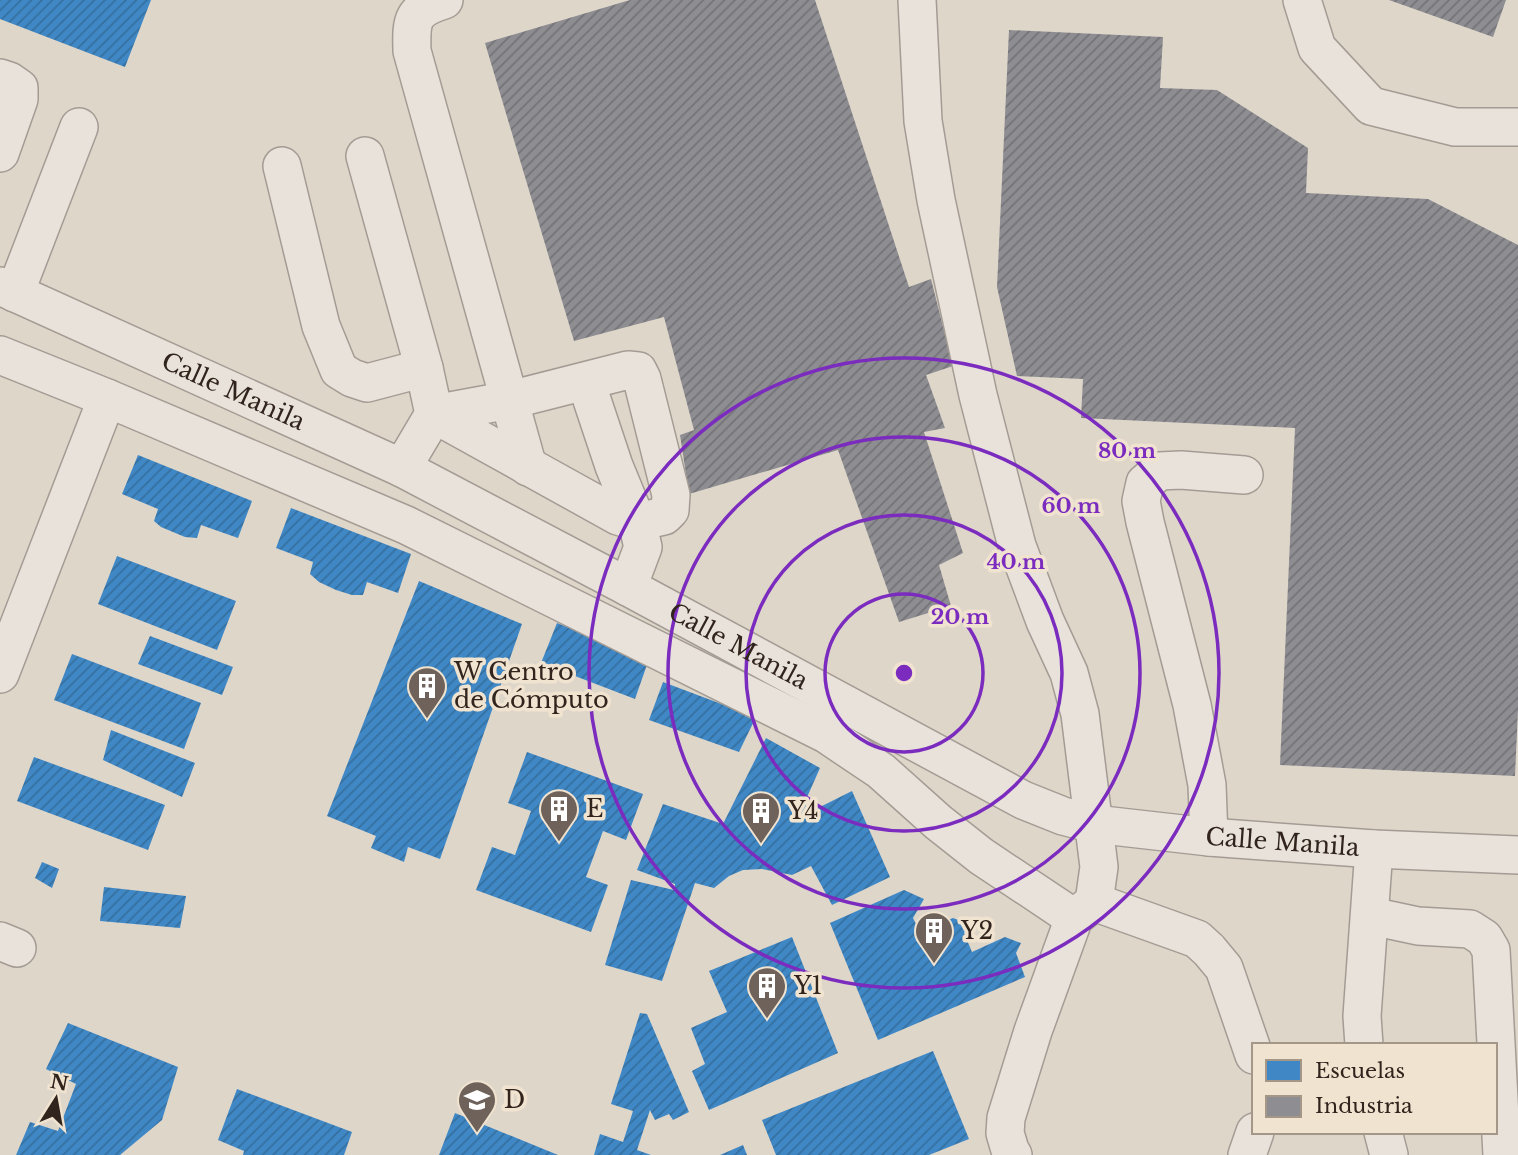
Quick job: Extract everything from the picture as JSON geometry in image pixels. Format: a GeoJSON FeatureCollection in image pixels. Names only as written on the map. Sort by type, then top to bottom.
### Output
{"type":"FeatureCollection","features":[{"type":"Feature","properties":{"kind":"street"},"geometry":{"type":"LineString","coordinates":[[444,0],[424,6],[416,18],[411,28],[412,51],[528,467]]}},
{"type":"Feature","properties":{"kind":"street"},"geometry":{"type":"LineString","coordinates":[[917,0],[923,121],[936,200],[978,395],[1017,546],[1045,621],[1069,673],[1077,704],[1098,867],[1084,910],[1033,1031],[1006,1118],[1005,1133],[1013,1155]]}},
{"type":"Feature","properties":{"kind":"street"},"geometry":{"type":"LineString","coordinates":[[1302,0],[1317,48],[1371,106],[1455,127],[1518,127]]}},
{"type":"Feature","properties":{"kind":"street"},"geometry":{"type":"LineString","coordinates":[[0,78],[19,88],[19,99],[0,153]]}},
{"type":"Feature","properties":{"kind":"street"},"geometry":{"type":"LineString","coordinates":[[8,290],[79,127]]}},
{"type":"Feature","properties":{"kind":"street"},"geometry":{"type":"LineString","coordinates":[[365,156],[435,414],[402,468]]}},
{"type":"Feature","properties":{"kind":"street"},"geometry":{"type":"LineString","coordinates":[[282,166],[321,326],[339,370],[367,383],[424,368]]}},
{"type":"Feature","properties":{"kind":"street","name":"Calle Manila"},"geometry":{"type":"LineString","coordinates":[[8,290],[402,468],[1023,800],[1063,817],[1094,824],[1209,837],[1374,849],[1518,855]]}},
{"type":"Feature","properties":{"kind":"street"},"geometry":{"type":"LineString","coordinates":[[0,355],[406,525],[826,734],[881,771],[981,856],[1084,910],[1197,939],[1224,968],[1252,1049]]}},
{"type":"Feature","properties":{"kind":"street"},"geometry":{"type":"LineString","coordinates":[[628,370],[638,372],[672,501],[670,510],[664,516],[637,522],[618,516],[435,414],[510,400],[628,370]]}},
{"type":"Feature","properties":{"kind":"street"},"geometry":{"type":"LineString","coordinates":[[586,382],[614,466],[637,522],[643,547],[628,587]]}},
{"type":"Feature","properties":{"kind":"street"},"geometry":{"type":"LineString","coordinates":[[0,674],[107,398]]}},
{"type":"Feature","properties":{"kind":"street"},"geometry":{"type":"LineString","coordinates":[[1209,837],[1208,785],[1192,705],[1141,500],[1145,483],[1159,471],[1244,475]]}},
{"type":"Feature","properties":{"kind":"street"},"geometry":{"type":"LineString","coordinates":[[1364,1043],[1362,1016],[1374,849]]}},
{"type":"Feature","properties":{"kind":"street"},"geometry":{"type":"LineString","coordinates":[[1371,916],[1418,926],[1470,929],[1484,938],[1491,950],[1496,1043]]}},
{"type":"Feature","properties":{"kind":"street"},"geometry":{"type":"LineString","coordinates":[[1497,1062],[1502,1155]]}},
{"type":"Feature","properties":{"kind":"street"},"geometry":{"type":"LineString","coordinates":[[1247,1155],[1254,1134]]}},
{"type":"Feature","properties":{"kind":"street"},"geometry":{"type":"LineString","coordinates":[[1384,1134],[1389,1155]]}},
{"type":"Feature","properties":{"kind":"building: Escuelas"},"geometry":{"type":"Polygon","coordinates":[[[0,0],[151,0],[125,67],[0,19],[0,0]]]}},
{"type":"Feature","properties":{"kind":"building: Escuelas"},"geometry":{"type":"Polygon","coordinates":[[[138,455],[252,501],[238,538],[201,525],[197,538],[185,537],[161,527],[154,521],[158,509],[122,494],[138,455]]]}},
{"type":"Feature","properties":{"kind":"building: Escuelas"},"geometry":{"type":"Polygon","coordinates":[[[291,508],[411,554],[398,593],[367,582],[363,595],[336,590],[310,574],[313,562],[276,548],[291,508]]]}},
{"type":"Feature","properties":{"kind":"building: Escuelas"},"geometry":{"type":"Polygon","coordinates":[[[117,556],[236,601],[217,650],[98,604],[117,556]]]}},
{"type":"Feature","properties":{"kind":"building: Escuelas","name":"W Centro de Cómputo"},"geometry":{"type":"Polygon","coordinates":[[[419,581],[522,624],[440,859],[408,847],[404,862],[371,848],[376,836],[327,816],[419,581]]]}},
{"type":"Feature","properties":{"kind":"building: Escuelas"},"geometry":{"type":"Polygon","coordinates":[[[557,623],[649,659],[635,699],[541,663],[557,623]]]}},
{"type":"Feature","properties":{"kind":"building: Escuelas"},"geometry":{"type":"Polygon","coordinates":[[[150,636],[233,667],[222,695],[138,664],[150,636]]]}},
{"type":"Feature","properties":{"kind":"building: Escuelas"},"geometry":{"type":"Polygon","coordinates":[[[72,654],[201,703],[184,749],[54,700],[72,654]]]}},
{"type":"Feature","properties":{"kind":"building: Escuelas"},"geometry":{"type":"Polygon","coordinates":[[[663,682],[756,717],[739,752],[649,720],[663,682]]]}},
{"type":"Feature","properties":{"kind":"building: Escuelas"},"geometry":{"type":"Polygon","coordinates":[[[111,730],[195,763],[182,797],[103,760],[111,730]]]}},
{"type":"Feature","properties":{"kind":"building: Escuelas","name":"Y4"},"geometry":{"type":"Polygon","coordinates":[[[766,738],[820,768],[804,804],[814,810],[852,791],[890,877],[832,905],[811,866],[792,875],[762,869],[743,870],[729,876],[714,888],[695,883],[662,981],[605,965],[631,880],[674,890],[675,884],[637,870],[663,804],[723,824],[766,738]]]}},
{"type":"Feature","properties":{"kind":"building: Escuelas","name":"E"},"geometry":{"type":"Polygon","coordinates":[[[527,752],[643,794],[626,840],[603,831],[586,877],[608,885],[591,932],[476,890],[492,847],[515,855],[531,811],[508,803],[527,752]]]}},
{"type":"Feature","properties":{"kind":"building: Escuelas"},"geometry":{"type":"Polygon","coordinates":[[[34,757],[165,805],[148,850],[17,801],[34,757]]]}},
{"type":"Feature","properties":{"kind":"building: Escuelas"},"geometry":{"type":"Polygon","coordinates":[[[42,862],[59,869],[52,888],[35,878],[42,862]]]}},
{"type":"Feature","properties":{"kind":"building: Escuelas"},"geometry":{"type":"Polygon","coordinates":[[[104,887],[186,896],[180,928],[100,921],[104,887]]]}},
{"type":"Feature","properties":{"kind":"building: Escuelas","name":"Y2"},"geometry":{"type":"Polygon","coordinates":[[[904,890],[924,899],[913,918],[920,932],[953,918],[969,924],[964,933],[972,952],[1005,937],[1021,943],[1016,953],[1025,977],[878,1040],[830,923],[904,890]]]}},
{"type":"Feature","properties":{"kind":"building: Escuelas","name":"Y1"},"geometry":{"type":"Polygon","coordinates":[[[792,937],[838,1053],[709,1110],[692,1071],[705,1064],[691,1028],[727,1012],[709,971],[792,937]]]}},
{"type":"Feature","properties":{"kind":"building: Escuelas"},"geometry":{"type":"Polygon","coordinates":[[[640,1013],[647,1014],[689,1112],[673,1120],[669,1114],[655,1120],[650,1110],[637,1150],[651,1155],[594,1155],[600,1134],[623,1142],[633,1111],[611,1104],[640,1013]]]}},
{"type":"Feature","properties":{"kind":"building: Escuelas"},"geometry":{"type":"Polygon","coordinates":[[[68,1023],[178,1067],[162,1120],[120,1155],[16,1155],[30,1122],[58,1131],[76,1084],[46,1069],[68,1023]]]}},
{"type":"Feature","properties":{"kind":"building: Escuelas"},"geometry":{"type":"Polygon","coordinates":[[[933,1051],[969,1139],[929,1155],[776,1155],[762,1120],[933,1051]]]}},
{"type":"Feature","properties":{"kind":"building: Escuelas"},"geometry":{"type":"Polygon","coordinates":[[[237,1089],[352,1132],[344,1155],[243,1155],[244,1151],[218,1140],[237,1089]]]}},
{"type":"Feature","properties":{"kind":"building: Escuelas","name":"D"},"geometry":{"type":"Polygon","coordinates":[[[455,1113],[558,1155],[439,1155],[455,1113]]]}},
{"type":"Feature","properties":{"kind":"building: Escuelas"},"geometry":{"type":"Polygon","coordinates":[[[743,1145],[747,1155],[720,1155],[743,1145]]]}},
{"type":"Feature","properties":{"kind":"building: Industria"},"geometry":{"type":"Polygon","coordinates":[[[630,0],[815,0],[909,287],[931,279],[953,366],[926,375],[945,428],[924,432],[963,553],[939,565],[951,606],[899,622],[838,450],[689,494],[680,435],[694,430],[664,317],[574,341],[485,43],[630,0]]]}},
{"type":"Feature","properties":{"kind":"building: Industria"},"geometry":{"type":"Polygon","coordinates":[[[1389,0],[1506,0],[1493,37],[1389,0]]]}},
{"type":"Feature","properties":{"kind":"building: Industria"},"geometry":{"type":"Polygon","coordinates":[[[1009,30],[1163,37],[1160,88],[1217,90],[1308,148],[1306,193],[1428,199],[1518,245],[1518,710],[1515,776],[1280,765],[1295,428],[1081,418],[1083,379],[1017,376],[997,287],[1009,30]]]}},
{"type":"Feature","properties":{"kind":"place","name":"W Centro de Cómputo"},"geometry":{"type":"Point","coordinates":[427,720]}},
{"type":"Feature","properties":{"kind":"place","name":"E"},"geometry":{"type":"Point","coordinates":[559,843]}},
{"type":"Feature","properties":{"kind":"place","name":"Y4"},"geometry":{"type":"Point","coordinates":[761,845]}},
{"type":"Feature","properties":{"kind":"place","name":"Y2"},"geometry":{"type":"Point","coordinates":[934,965]}},
{"type":"Feature","properties":{"kind":"place","name":"Y1"},"geometry":{"type":"Point","coordinates":[767,1020]}},
{"type":"Feature","properties":{"kind":"place","name":"D"},"geometry":{"type":"Point","coordinates":[477,1134]}}]}
